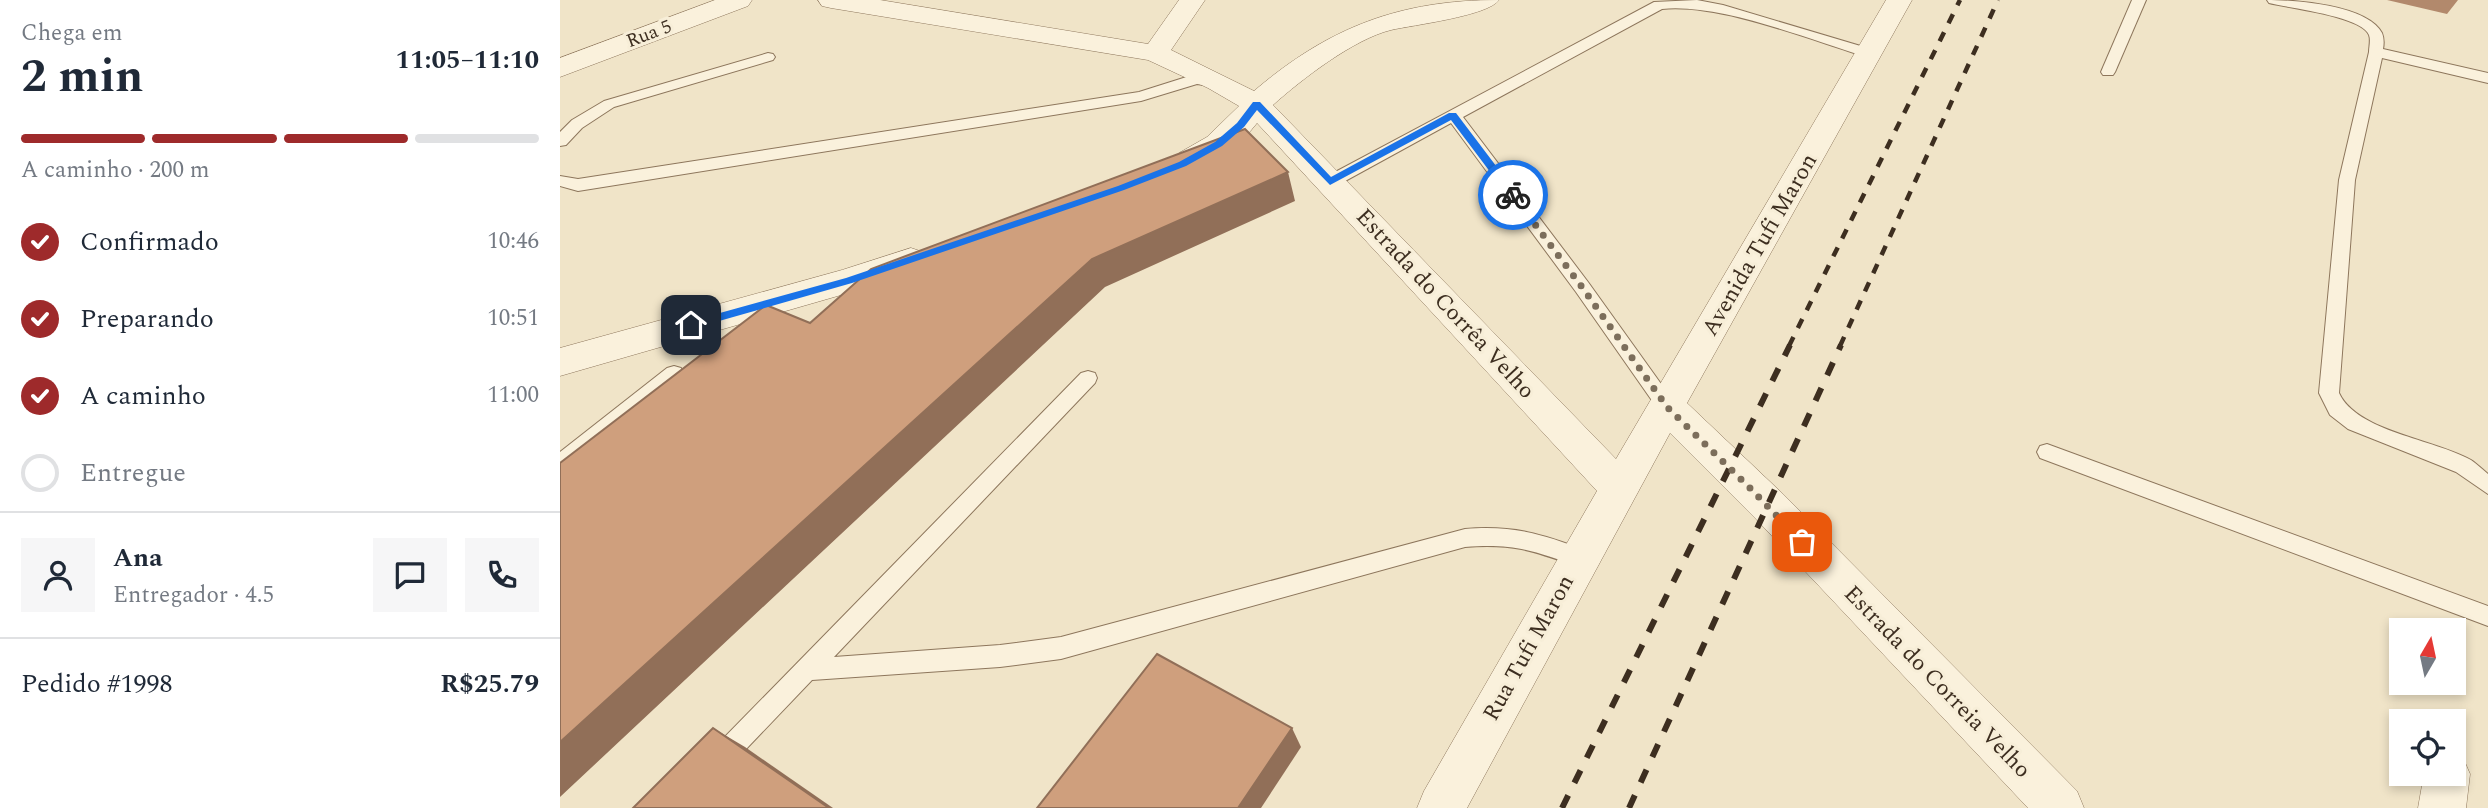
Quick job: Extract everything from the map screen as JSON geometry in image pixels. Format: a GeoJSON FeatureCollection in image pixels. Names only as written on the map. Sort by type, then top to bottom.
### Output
{"type":"FeatureCollection","features":[{"type":"Feature","properties":{"kind":"street","name":"Rua 5"},"geometry":{"type":"LineString","coordinates":[[560,68],[739,0]]}},
{"type":"Feature","properties":{"kind":"street","name":"Estrada do Corrêa Velho"},"geometry":{"type":"LineString","coordinates":[[831,0],[1155,53],[1218,82],[1256,104],[1619,488]]}},
{"type":"Feature","properties":{"kind":"street"},"geometry":{"type":"LineString","coordinates":[[1155,53],[1192,0]]}},
{"type":"Feature","properties":{"kind":"street"},"geometry":{"type":"LineString","coordinates":[[1158,174],[1183,164],[1218,144],[1240,125],[1256,104],[1299,67],[1362,32],[1380,24],[1461,8],[1486,0]]}},
{"type":"Feature","properties":{"kind":"street","name":"Avenida Tufi Maron"},"geometry":{"type":"LineString","coordinates":[[1619,488],[1899,0]]}},
{"type":"Feature","properties":{"kind":"street"},"geometry":{"type":"LineString","coordinates":[[560,362],[848,281],[939,250]]}},
{"type":"Feature","properties":{"kind":"street","name":"Estrada do Correia Velho"},"geometry":{"type":"LineString","coordinates":[[1667,407],[1769,506],[2060,808]]}},
{"type":"Feature","properties":{"kind":"street","name":"Rua Tufi Maron"},"geometry":{"type":"LineString","coordinates":[[1441,808],[1619,488]]}},
{"type":"Feature","properties":{"kind":"street"},"geometry":{"type":"LineString","coordinates":[[2442,808],[2445,786]]}},
{"type":"Feature","properties":{"kind":"lane"},"geometry":{"type":"LineString","coordinates":[[2108,72],[2139,0]]}},
{"type":"Feature","properties":{"kind":"lane"},"geometry":{"type":"LineString","coordinates":[[2274,0],[2348,17],[2367,24],[2376,35],[2376,52],[2347,180],[2329,393],[2337,410],[2354,423],[2463,466],[2488,485]]}},
{"type":"Feature","properties":{"kind":"lane"},"geometry":{"type":"LineString","coordinates":[[1330,182],[1659,5],[1686,2],[1718,8],[1869,53]]}},
{"type":"Feature","properties":{"kind":"lane"},"geometry":{"type":"LineString","coordinates":[[2376,52],[2488,78]]}},
{"type":"Feature","properties":{"kind":"lane"},"geometry":{"type":"LineString","coordinates":[[560,141],[577,124],[609,104],[768,57]]}},
{"type":"Feature","properties":{"kind":"lane"},"geometry":{"type":"LineString","coordinates":[[560,181],[578,185],[1141,96],[1196,79],[1218,82]]}},
{"type":"Feature","properties":{"kind":"lane"},"geometry":{"type":"LineString","coordinates":[[1452,115],[1582,287],[1667,407]]}},
{"type":"Feature","properties":{"kind":"lane"},"geometry":{"type":"LineString","coordinates":[[560,463],[674,373]]}},
{"type":"Feature","properties":{"kind":"lane"},"geometry":{"type":"LineString","coordinates":[[708,771],[1088,378]]}},
{"type":"Feature","properties":{"kind":"lane"},"geometry":{"type":"LineString","coordinates":[[2048,452],[2488,616]]}},
{"type":"Feature","properties":{"kind":"lane"},"geometry":{"type":"LineString","coordinates":[[810,668],[1000,656],[1061,648],[1465,538],[1503,534],[1533,539],[1579,558]]}},
{"type":"Feature","properties":{"kind":"building"},"geometry":{"type":"Polygon","coordinates":[[[1245,129],[1288,172],[1092,259],[560,742],[560,463],[766,305],[810,323],[871,269],[1245,129]]]}},
{"type":"Feature","properties":{"kind":"building"},"geometry":{"type":"Polygon","coordinates":[[[1157,654],[1292,728],[1238,808],[1037,808],[1157,654]]]}},
{"type":"Feature","properties":{"kind":"building"},"geometry":{"type":"Polygon","coordinates":[[[713,728],[829,808],[633,808],[713,728]]]}},
{"type":"Feature","properties":{"kind":"railway"},"geometry":{"type":"LineString","coordinates":[[1789,346],[1960,0]]}},
{"type":"Feature","properties":{"kind":"railway"},"geometry":{"type":"LineString","coordinates":[[1840,346],[1998,0]]}},
{"type":"Feature","properties":{"kind":"railway"},"geometry":{"type":"LineString","coordinates":[[1562,808],[1790,345]]}},
{"type":"Feature","properties":{"kind":"railway"},"geometry":{"type":"LineString","coordinates":[[1629,808],[1841,345]]}},
{"type":"Feature","properties":{"kind":"way so far"},"geometry":{"type":"LineString","coordinates":[[1513,195],[1667,407],[1769,506],[1802,542]]}},
{"type":"Feature","properties":{"kind":"route"},"geometry":{"type":"LineString","coordinates":[[691,325],[848,281],[1121,188],[1183,164],[1218,144],[1240,125],[1256,104],[1330,182],[1452,115],[1513,195]]}}]}
